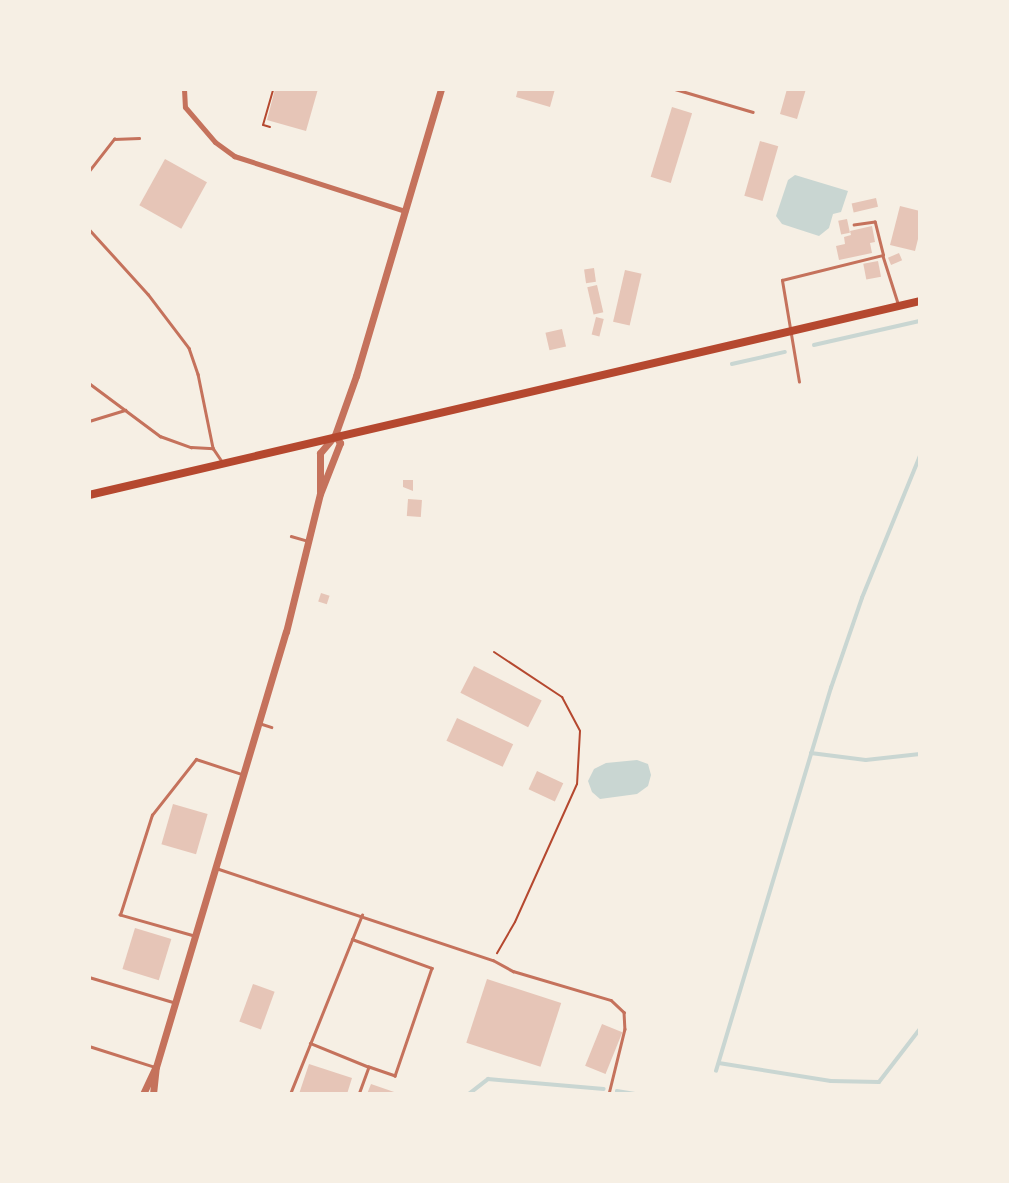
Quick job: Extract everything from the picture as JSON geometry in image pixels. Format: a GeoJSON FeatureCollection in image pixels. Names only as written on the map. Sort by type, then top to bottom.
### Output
{"type":"FeatureCollection","features":[{"type":"Feature","properties":{"kind":"main road"},"geometry":{"type":"LineString","coordinates":[[89,495],[335,435],[920,301]]}},
{"type":"Feature","properties":{"kind":"street"},"geometry":{"type":"LineString","coordinates":[[184,89],[185,107],[215,142],[234,156],[405,211]]}},
{"type":"Feature","properties":{"kind":"street"},"geometry":{"type":"LineString","coordinates":[[320,494],[320,453],[335,435],[356,376],[441,89]]}},
{"type":"Feature","properties":{"kind":"street"},"geometry":{"type":"LineString","coordinates":[[144,1094],[156,1067],[244,775],[320,494],[340,443],[335,435]]}},
{"type":"Feature","properties":{"kind":"street"},"geometry":{"type":"LineString","coordinates":[[153,1094],[156,1067]]}},
{"type":"Feature","properties":{"kind":"lane"},"geometry":{"type":"LineString","coordinates":[[675,89],[753,112]]}},
{"type":"Feature","properties":{"kind":"lane"},"geometry":{"type":"LineString","coordinates":[[89,171],[114,139],[139,138]]}},
{"type":"Feature","properties":{"kind":"lane"},"geometry":{"type":"LineString","coordinates":[[854,225],[875,222],[899,306]]}},
{"type":"Feature","properties":{"kind":"lane"},"geometry":{"type":"LineString","coordinates":[[89,229],[148,294],[189,348],[198,374],[213,448],[224,463]]}},
{"type":"Feature","properties":{"kind":"lane"},"geometry":{"type":"LineString","coordinates":[[799,382],[782,280],[883,255]]}},
{"type":"Feature","properties":{"kind":"lane"},"geometry":{"type":"LineString","coordinates":[[89,383],[160,436],[191,447],[213,448]]}},
{"type":"Feature","properties":{"kind":"lane"},"geometry":{"type":"LineString","coordinates":[[89,421],[125,410]]}},
{"type":"Feature","properties":{"kind":"lane"},"geometry":{"type":"LineString","coordinates":[[291,536],[308,541]]}},
{"type":"Feature","properties":{"kind":"lane"},"geometry":{"type":"LineString","coordinates":[[259,723],[271,727]]}},
{"type":"Feature","properties":{"kind":"lane"},"geometry":{"type":"LineString","coordinates":[[194,936],[120,915],[152,815],[196,759],[244,775]]}},
{"type":"Feature","properties":{"kind":"lane"},"geometry":{"type":"LineString","coordinates":[[216,868],[493,960],[513,971],[611,1000],[624,1012],[625,1029],[609,1094]]}},
{"type":"Feature","properties":{"kind":"lane"},"geometry":{"type":"LineString","coordinates":[[290,1094],[362,915]]}},
{"type":"Feature","properties":{"kind":"lane"},"geometry":{"type":"LineString","coordinates":[[310,1043],[396,1076],[432,968],[352,939]]}},
{"type":"Feature","properties":{"kind":"lane"},"geometry":{"type":"LineString","coordinates":[[89,977],[174,1003]]}},
{"type":"Feature","properties":{"kind":"lane"},"geometry":{"type":"LineString","coordinates":[[89,1046],[156,1067]]}},
{"type":"Feature","properties":{"kind":"lane"},"geometry":{"type":"LineString","coordinates":[[359,1094],[369,1067]]}},
{"type":"Feature","properties":{"kind":"path"},"geometry":{"type":"LineString","coordinates":[[270,127],[263,125],[273,89]]}},
{"type":"Feature","properties":{"kind":"path"},"geometry":{"type":"LineString","coordinates":[[493,960],[515,922],[577,784],[580,731],[562,697],[494,652]]}},
{"type":"Feature","properties":{"kind":"shaded area"},"geometry":{"type":"Polygon","coordinates":[[[795,175],[848,191],[841,212],[833,214],[829,228],[819,236],[782,224],[776,216],[788,180],[795,175]]]}},
{"type":"Feature","properties":{"kind":"shaded area"},"geometry":{"type":"Polygon","coordinates":[[[637,760],[648,764],[651,775],[648,786],[637,794],[600,799],[592,792],[588,781],[594,769],[606,763],[637,760]]]}},
{"type":"Feature","properties":{"kind":"building"},"geometry":{"type":"Polygon","coordinates":[[[275,89],[318,89],[306,131],[267,120],[275,89]]]}},
{"type":"Feature","properties":{"kind":"building"},"geometry":{"type":"Polygon","coordinates":[[[518,89],[555,89],[550,107],[516,97],[518,89]]]}},
{"type":"Feature","properties":{"kind":"building"},"geometry":{"type":"Polygon","coordinates":[[[787,89],[806,89],[797,119],[780,114],[787,89]]]}},
{"type":"Feature","properties":{"kind":"building"},"geometry":{"type":"Polygon","coordinates":[[[672,107],[692,113],[671,183],[651,177],[672,107]]]}},
{"type":"Feature","properties":{"kind":"building"},"geometry":{"type":"Polygon","coordinates":[[[760,141],[778,146],[763,201],[744,196],[760,141]]]}},
{"type":"Feature","properties":{"kind":"building"},"geometry":{"type":"Polygon","coordinates":[[[165,159],[207,182],[181,229],[139,205],[165,159]]]}},
{"type":"Feature","properties":{"kind":"building"},"geometry":{"type":"Polygon","coordinates":[[[876,198],[878,207],[854,212],[852,204],[876,198]]]}},
{"type":"Feature","properties":{"kind":"building"},"geometry":{"type":"Polygon","coordinates":[[[900,206],[920,211],[920,231],[915,251],[890,245],[900,206]]]}},
{"type":"Feature","properties":{"kind":"building"},"geometry":{"type":"Polygon","coordinates":[[[847,219],[850,233],[841,235],[838,221],[847,219]]]}},
{"type":"Feature","properties":{"kind":"building"},"geometry":{"type":"Polygon","coordinates":[[[872,226],[875,242],[870,243],[872,253],[839,260],[836,246],[845,244],[844,237],[851,235],[850,231],[872,226]]]}},
{"type":"Feature","properties":{"kind":"building"},"geometry":{"type":"Polygon","coordinates":[[[899,253],[902,260],[891,265],[888,258],[899,253]]]}},
{"type":"Feature","properties":{"kind":"building"},"geometry":{"type":"Polygon","coordinates":[[[878,261],[881,277],[866,280],[863,264],[878,261]]]}},
{"type":"Feature","properties":{"kind":"building"},"geometry":{"type":"Polygon","coordinates":[[[594,268],[596,282],[586,283],[584,269],[594,268]]]}},
{"type":"Feature","properties":{"kind":"building"},"geometry":{"type":"Polygon","coordinates":[[[625,270],[642,274],[630,325],[613,322],[625,270]]]}},
{"type":"Feature","properties":{"kind":"building"},"geometry":{"type":"Polygon","coordinates":[[[597,285],[603,312],[594,315],[587,287],[597,285]]]}},
{"type":"Feature","properties":{"kind":"building"},"geometry":{"type":"Polygon","coordinates":[[[596,317],[604,319],[599,336],[592,334],[596,317]]]}},
{"type":"Feature","properties":{"kind":"building"},"geometry":{"type":"Polygon","coordinates":[[[562,329],[566,347],[549,350],[545,333],[562,329]]]}},
{"type":"Feature","properties":{"kind":"building"},"geometry":{"type":"Polygon","coordinates":[[[403,480],[413,480],[413,491],[403,487],[403,480]]]}},
{"type":"Feature","properties":{"kind":"building"},"geometry":{"type":"Polygon","coordinates":[[[408,499],[422,500],[421,517],[407,516],[408,499]]]}},
{"type":"Feature","properties":{"kind":"building"},"geometry":{"type":"Polygon","coordinates":[[[321,593],[330,596],[327,604],[318,602],[321,593]]]}},
{"type":"Feature","properties":{"kind":"building"},"geometry":{"type":"Polygon","coordinates":[[[474,666],[542,701],[528,727],[460,693],[474,666]]]}},
{"type":"Feature","properties":{"kind":"building"},"geometry":{"type":"Polygon","coordinates":[[[457,718],[513,744],[503,767],[446,741],[457,718]]]}},
{"type":"Feature","properties":{"kind":"building"},"geometry":{"type":"Polygon","coordinates":[[[537,771],[563,783],[555,801],[529,789],[537,771]]]}},
{"type":"Feature","properties":{"kind":"building"},"geometry":{"type":"Polygon","coordinates":[[[173,804],[208,814],[196,854],[161,844],[173,804]]]}},
{"type":"Feature","properties":{"kind":"building"},"geometry":{"type":"Polygon","coordinates":[[[135,928],[171,939],[159,980],[122,969],[135,928]]]}},
{"type":"Feature","properties":{"kind":"building"},"geometry":{"type":"Polygon","coordinates":[[[487,979],[561,1003],[540,1067],[466,1043],[487,979]]]}},
{"type":"Feature","properties":{"kind":"building"},"geometry":{"type":"Polygon","coordinates":[[[253,984],[275,992],[261,1029],[239,1022],[253,984]]]}},
{"type":"Feature","properties":{"kind":"building"},"geometry":{"type":"Polygon","coordinates":[[[602,1024],[622,1032],[606,1074],[585,1066],[602,1024]]]}},
{"type":"Feature","properties":{"kind":"building"},"geometry":{"type":"Polygon","coordinates":[[[309,1064],[352,1078],[347,1094],[299,1094],[309,1064]]]}},
{"type":"Feature","properties":{"kind":"building"},"geometry":{"type":"Polygon","coordinates":[[[371,1084],[397,1093],[397,1094],[367,1094],[371,1084]]]}},
{"type":"Feature","properties":{"kind":"waterway"},"geometry":{"type":"LineString","coordinates":[[814,345],[920,321]]}},
{"type":"Feature","properties":{"kind":"waterway"},"geometry":{"type":"LineString","coordinates":[[732,364],[785,352]]}},
{"type":"Feature","properties":{"kind":"waterway"},"geometry":{"type":"LineString","coordinates":[[716,1071],[831,688],[862,598],[920,456]]}},
{"type":"Feature","properties":{"kind":"waterway"},"geometry":{"type":"LineString","coordinates":[[811,753],[866,760],[920,754]]}},
{"type":"Feature","properties":{"kind":"waterway"},"geometry":{"type":"LineString","coordinates":[[719,1063],[831,1081],[879,1082],[920,1029]]}},
{"type":"Feature","properties":{"kind":"waterway"},"geometry":{"type":"LineString","coordinates":[[469,1094],[488,1079],[604,1089]]}},
{"type":"Feature","properties":{"kind":"waterway"},"geometry":{"type":"LineString","coordinates":[[617,1091],[635,1094]]}}]}
